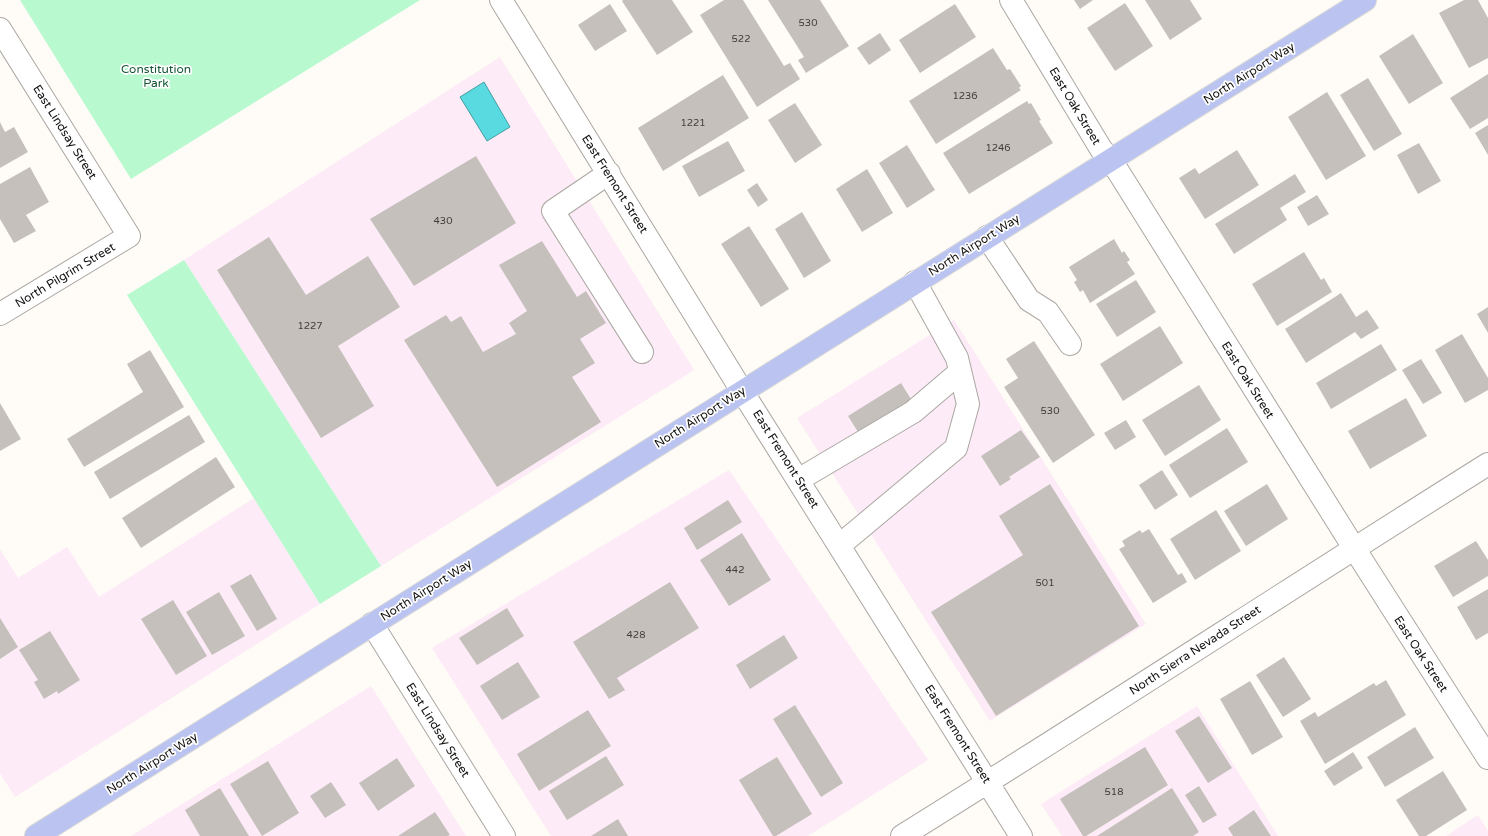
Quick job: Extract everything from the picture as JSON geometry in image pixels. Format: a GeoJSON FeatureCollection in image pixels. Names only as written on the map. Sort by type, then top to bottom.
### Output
{"type":"FeatureCollection","features":[{"type":"Feature","properties":{"kind":"main road","name":"North Airport Way"},"geometry":{"type":"LineString","coordinates":[[36,836],[742,390],[1365,0]]}},
{"type":"Feature","properties":{"kind":"street","name":"East Fremont Street"},"geometry":{"type":"LineString","coordinates":[[502,0],[742,390],[1021,836]]}},
{"type":"Feature","properties":{"kind":"street","name":"East Oak Street"},"geometry":{"type":"LineString","coordinates":[[1010,0],[1101,149],[1111,160],[1354,548],[1488,758]]}},
{"type":"Feature","properties":{"kind":"street","name":"East Lindsay Street"},"geometry":{"type":"LineString","coordinates":[[0,29],[129,236]]}},
{"type":"Feature","properties":{"kind":"street"},"geometry":{"type":"LineString","coordinates":[[608,173],[553,211],[642,352]]}},
{"type":"Feature","properties":{"kind":"street","name":"North Pilgrim Street"},"geometry":{"type":"LineString","coordinates":[[0,314],[129,236]]}},
{"type":"Feature","properties":{"kind":"street"},"geometry":{"type":"LineString","coordinates":[[987,237],[1029,300],[1048,312],[1070,344]]}},
{"type":"Feature","properties":{"kind":"street"},"geometry":{"type":"LineString","coordinates":[[840,545],[956,448],[968,404],[957,358],[915,282]]}},
{"type":"Feature","properties":{"kind":"street"},"geometry":{"type":"LineString","coordinates":[[798,480],[913,412],[960,372]]}},
{"type":"Feature","properties":{"kind":"street","name":"North Sierra Nevada Street"},"geometry":{"type":"LineString","coordinates":[[902,836],[1488,464]]}},
{"type":"Feature","properties":{"kind":"street","name":"East Lindsay Street"},"geometry":{"type":"LineString","coordinates":[[372,624],[504,836]]}},
{"type":"Feature","properties":{"kind":"shaded area"},"geometry":{"type":"Polygon","coordinates":[[[500,57],[694,370],[381,566],[184,260],[500,57]]]}},
{"type":"Feature","properties":{"kind":"shaded area"},"geometry":{"type":"Polygon","coordinates":[[[954,320],[1146,624],[990,721],[797,418],[954,320]]]}},
{"type":"Feature","properties":{"kind":"shaded area"},"geometry":{"type":"Polygon","coordinates":[[[729,470],[928,760],[808,836],[551,836],[432,648],[729,470]]]}},
{"type":"Feature","properties":{"kind":"shaded area"},"geometry":{"type":"Polygon","coordinates":[[[254,498],[320,604],[15,797],[0,773],[0,549],[18,578],[67,547],[99,597],[254,498]]]}},
{"type":"Feature","properties":{"kind":"shaded area"},"geometry":{"type":"Polygon","coordinates":[[[371,686],[466,836],[131,836],[371,686]]]}},
{"type":"Feature","properties":{"kind":"shaded area"},"geometry":{"type":"Polygon","coordinates":[[[1197,706],[1278,836],[1062,836],[1041,804],[1197,706]]]}},
{"type":"Feature","properties":{"kind":"shaded area"},"geometry":{"type":"Polygon","coordinates":[[[1478,815],[1488,831],[1488,836],[1446,836],[1478,815]]]}},
{"type":"Feature","properties":{"kind":"green space","name":"Constitution Park"},"geometry":{"type":"Polygon","coordinates":[[[20,0],[420,0],[131,179],[20,0]]]}},
{"type":"Feature","properties":{"kind":"green space"},"geometry":{"type":"Polygon","coordinates":[[[184,260],[381,566],[320,604],[127,295],[184,260]]]}},
{"type":"Feature","properties":{"kind":"water"},"geometry":{"type":"Polygon","coordinates":[[[484,82],[510,127],[487,141],[460,97],[484,82]]]}},
{"type":"Feature","properties":{"kind":"building"},"geometry":{"type":"Polygon","coordinates":[[[672,0],[693,32],[657,55],[622,1],[672,0]]]}},
{"type":"Feature","properties":{"kind":"building"},"geometry":{"type":"Polygon","coordinates":[[[724,0],[743,0],[784,66],[790,63],[800,79],[757,107],[700,15],[724,0]]]}},
{"type":"Feature","properties":{"kind":"building"},"geometry":{"type":"Polygon","coordinates":[[[768,0],[820,0],[849,46],[806,73],[798,60],[804,57],[768,0]]]}},
{"type":"Feature","properties":{"kind":"building"},"geometry":{"type":"Polygon","coordinates":[[[1074,0],[1093,0],[1080,9],[1074,0]]]}},
{"type":"Feature","properties":{"kind":"building"},"geometry":{"type":"Polygon","coordinates":[[[1145,0],[1190,0],[1202,19],[1170,40],[1145,0]]]}},
{"type":"Feature","properties":{"kind":"building"},"geometry":{"type":"Polygon","coordinates":[[[1464,0],[1478,0],[1488,18],[1488,58],[1469,68],[1439,13],[1464,0]]]}},
{"type":"Feature","properties":{"kind":"building"},"geometry":{"type":"Polygon","coordinates":[[[1125,3],[1153,46],[1115,71],[1087,28],[1125,3]]]}},
{"type":"Feature","properties":{"kind":"building"},"geometry":{"type":"Polygon","coordinates":[[[610,4],[627,31],[595,51],[578,25],[610,4]]]}},
{"type":"Feature","properties":{"kind":"building"},"geometry":{"type":"Polygon","coordinates":[[[955,4],[976,37],[920,73],[899,40],[955,4]]]}},
{"type":"Feature","properties":{"kind":"building"},"geometry":{"type":"Polygon","coordinates":[[[880,33],[891,50],[869,65],[857,48],[880,33]]]}},
{"type":"Feature","properties":{"kind":"building"},"geometry":{"type":"Polygon","coordinates":[[[1413,34],[1443,83],[1409,104],[1379,56],[1413,34]]]}},
{"type":"Feature","properties":{"kind":"building"},"geometry":{"type":"Polygon","coordinates":[[[993,48],[1007,70],[1010,69],[1021,86],[1019,88],[1021,90],[936,144],[909,101],[993,48]]]}},
{"type":"Feature","properties":{"kind":"building"},"geometry":{"type":"Polygon","coordinates":[[[1488,74],[1488,118],[1470,129],[1450,98],[1488,74]]]}},
{"type":"Feature","properties":{"kind":"building"},"geometry":{"type":"Polygon","coordinates":[[[723,75],[749,118],[663,171],[638,128],[723,75]]]}},
{"type":"Feature","properties":{"kind":"building"},"geometry":{"type":"Polygon","coordinates":[[[1368,78],[1402,134],[1374,151],[1340,95],[1368,78]]]}},
{"type":"Feature","properties":{"kind":"building"},"geometry":{"type":"Polygon","coordinates":[[[1327,92],[1366,156],[1326,180],[1288,117],[1327,92]]]}},
{"type":"Feature","properties":{"kind":"building"},"geometry":{"type":"Polygon","coordinates":[[[1027,101],[1029,104],[1031,103],[1041,120],[1039,121],[1053,143],[969,194],[943,153],[1027,101]]]}},
{"type":"Feature","properties":{"kind":"building"},"geometry":{"type":"Polygon","coordinates":[[[795,103],[822,145],[795,163],[768,120],[795,103]]]}},
{"type":"Feature","properties":{"kind":"building"},"geometry":{"type":"Polygon","coordinates":[[[0,122],[5,132],[14,127],[28,152],[0,168],[0,122]]]}},
{"type":"Feature","properties":{"kind":"building"},"geometry":{"type":"Polygon","coordinates":[[[1488,125],[1488,155],[1475,133],[1488,125]]]}},
{"type":"Feature","properties":{"kind":"building"},"geometry":{"type":"Polygon","coordinates":[[[728,141],[745,171],[699,197],[682,166],[728,141]]]}},
{"type":"Feature","properties":{"kind":"building"},"geometry":{"type":"Polygon","coordinates":[[[1419,143],[1441,181],[1418,194],[1397,155],[1419,143]]]}},
{"type":"Feature","properties":{"kind":"building"},"geometry":{"type":"Polygon","coordinates":[[[907,145],[935,190],[907,208],[879,163],[907,145]]]}},
{"type":"Feature","properties":{"kind":"building"},"geometry":{"type":"Polygon","coordinates":[[[1237,150],[1259,185],[1205,219],[1179,178],[1195,168],[1199,174],[1237,150]]]}},
{"type":"Feature","properties":{"kind":"building"},"geometry":{"type":"Polygon","coordinates":[[[476,156],[516,223],[414,286],[370,219],[476,156]]]}},
{"type":"Feature","properties":{"kind":"building"},"geometry":{"type":"Polygon","coordinates":[[[30,167],[49,202],[26,215],[36,231],[14,243],[0,219],[0,184],[30,167]]]}},
{"type":"Feature","properties":{"kind":"building"},"geometry":{"type":"Polygon","coordinates":[[[867,169],[893,213],[862,232],[836,189],[867,169]]]}},
{"type":"Feature","properties":{"kind":"building"},"geometry":{"type":"Polygon","coordinates":[[[1295,174],[1306,192],[1280,208],[1287,220],[1234,254],[1215,224],[1295,174]]]}},
{"type":"Feature","properties":{"kind":"building"},"geometry":{"type":"Polygon","coordinates":[[[757,183],[768,200],[758,207],[747,190],[757,183]]]}},
{"type":"Feature","properties":{"kind":"building"},"geometry":{"type":"Polygon","coordinates":[[[1317,195],[1329,214],[1308,226],[1297,207],[1317,195]]]}},
{"type":"Feature","properties":{"kind":"building"},"geometry":{"type":"Polygon","coordinates":[[[802,212],[831,261],[804,278],[775,229],[802,212]]]}},
{"type":"Feature","properties":{"kind":"building"},"geometry":{"type":"Polygon","coordinates":[[[749,226],[789,289],[761,307],[721,244],[749,226]]]}},
{"type":"Feature","properties":{"kind":"building"},"geometry":{"type":"Polygon","coordinates":[[[269,237],[306,295],[368,256],[400,307],[338,346],[374,406],[321,438],[217,270],[269,237]]]}},
{"type":"Feature","properties":{"kind":"building"},"geometry":{"type":"Polygon","coordinates":[[[1114,239],[1122,253],[1124,251],[1130,260],[1127,262],[1135,274],[1090,303],[1083,290],[1080,292],[1074,282],[1077,280],[1069,267],[1114,239]]]}},
{"type":"Feature","properties":{"kind":"building"},"geometry":{"type":"Polygon","coordinates":[[[542,241],[577,297],[586,291],[606,323],[580,339],[595,363],[572,377],[601,422],[497,487],[404,340],[446,315],[451,322],[461,316],[483,352],[516,334],[509,323],[527,311],[499,265],[542,241]]]}},
{"type":"Feature","properties":{"kind":"building"},"geometry":{"type":"Polygon","coordinates":[[[1304,252],[1321,280],[1324,278],[1332,292],[1277,326],[1252,284],[1304,252]]]}},
{"type":"Feature","properties":{"kind":"building"},"geometry":{"type":"Polygon","coordinates":[[[1136,280],[1156,312],[1117,337],[1096,304],[1136,280]]]}},
{"type":"Feature","properties":{"kind":"building"},"geometry":{"type":"Polygon","coordinates":[[[1341,293],[1356,317],[1367,310],[1379,328],[1361,339],[1355,332],[1306,363],[1285,329],[1341,293]]]}},
{"type":"Feature","properties":{"kind":"building"},"geometry":{"type":"Polygon","coordinates":[[[1488,307],[1488,333],[1477,314],[1488,307]]]}},
{"type":"Feature","properties":{"kind":"building"},"geometry":{"type":"Polygon","coordinates":[[[1160,326],[1183,363],[1123,401],[1100,364],[1160,326]]]}},
{"type":"Feature","properties":{"kind":"building"},"geometry":{"type":"Polygon","coordinates":[[[1462,334],[1488,378],[1488,390],[1465,403],[1435,350],[1462,334]]]}},
{"type":"Feature","properties":{"kind":"building"},"geometry":{"type":"Polygon","coordinates":[[[1034,341],[1095,435],[1053,463],[1004,387],[1018,378],[1006,359],[1034,341]]]}},
{"type":"Feature","properties":{"kind":"building"},"geometry":{"type":"Polygon","coordinates":[[[1381,344],[1397,370],[1331,409],[1316,383],[1381,344]]]}},
{"type":"Feature","properties":{"kind":"building"},"geometry":{"type":"Polygon","coordinates":[[[150,350],[184,407],[84,467],[67,439],[143,392],[127,364],[150,350]]]}},
{"type":"Feature","properties":{"kind":"building"},"geometry":{"type":"Polygon","coordinates":[[[1421,359],[1442,393],[1423,404],[1402,370],[1421,359]]]}},
{"type":"Feature","properties":{"kind":"building"},"geometry":{"type":"Polygon","coordinates":[[[901,383],[914,404],[861,437],[848,416],[901,383]]]}},
{"type":"Feature","properties":{"kind":"building"},"geometry":{"type":"Polygon","coordinates":[[[1199,385],[1221,420],[1165,456],[1142,420],[1199,385]]]}},
{"type":"Feature","properties":{"kind":"building"},"geometry":{"type":"Polygon","coordinates":[[[1406,398],[1427,436],[1370,469],[1348,431],[1406,398]]]}},
{"type":"Feature","properties":{"kind":"building"},"geometry":{"type":"Polygon","coordinates":[[[0,403],[21,439],[0,451],[0,403]]]}},
{"type":"Feature","properties":{"kind":"building"},"geometry":{"type":"Polygon","coordinates":[[[189,415],[205,442],[110,499],[94,472],[189,415]]]}},
{"type":"Feature","properties":{"kind":"building"},"geometry":{"type":"Polygon","coordinates":[[[1126,420],[1136,437],[1115,450],[1104,433],[1126,420]]]}},
{"type":"Feature","properties":{"kind":"building"},"geometry":{"type":"Polygon","coordinates":[[[1227,428],[1248,462],[1190,498],[1169,465],[1227,428]]]}},
{"type":"Feature","properties":{"kind":"building"},"geometry":{"type":"Polygon","coordinates":[[[1021,430],[1040,457],[1009,477],[1011,479],[1000,486],[981,456],[1021,430]]]}},
{"type":"Feature","properties":{"kind":"building"},"geometry":{"type":"Polygon","coordinates":[[[216,457],[235,487],[141,548],[122,518],[216,457]]]}},
{"type":"Feature","properties":{"kind":"building"},"geometry":{"type":"Polygon","coordinates":[[[1162,470],[1178,495],[1155,510],[1139,485],[1162,470]]]}},
{"type":"Feature","properties":{"kind":"building"},"geometry":{"type":"Polygon","coordinates":[[[1050,484],[1139,626],[996,716],[931,612],[1023,555],[999,516],[1050,484]]]}},
{"type":"Feature","properties":{"kind":"building"},"geometry":{"type":"Polygon","coordinates":[[[1267,484],[1288,519],[1246,546],[1224,511],[1267,484]]]}},
{"type":"Feature","properties":{"kind":"building"},"geometry":{"type":"Polygon","coordinates":[[[728,500],[742,522],[697,550],[684,528],[728,500]]]}},
{"type":"Feature","properties":{"kind":"building"},"geometry":{"type":"Polygon","coordinates":[[[1216,510],[1241,551],[1195,580],[1170,539],[1216,510]]]}},
{"type":"Feature","properties":{"kind":"building"},"geometry":{"type":"Polygon","coordinates":[[[1149,529],[1178,575],[1182,573],[1187,582],[1153,603],[1119,549],[1125,546],[1122,541],[1140,530],[1142,533],[1149,529]]]}},
{"type":"Feature","properties":{"kind":"building"},"geometry":{"type":"Polygon","coordinates":[[[742,533],[771,580],[729,606],[700,560],[742,533]]]}},
{"type":"Feature","properties":{"kind":"building"},"geometry":{"type":"Polygon","coordinates":[[[1476,541],[1488,560],[1488,576],[1453,597],[1434,566],[1476,541]]]}},
{"type":"Feature","properties":{"kind":"building"},"geometry":{"type":"Polygon","coordinates":[[[251,574],[277,619],[257,631],[230,586],[251,574]]]}},
{"type":"Feature","properties":{"kind":"building"},"geometry":{"type":"Polygon","coordinates":[[[670,582],[699,628],[617,678],[625,690],[609,699],[573,642],[670,582]]]}},
{"type":"Feature","properties":{"kind":"building"},"geometry":{"type":"Polygon","coordinates":[[[1488,589],[1488,633],[1476,640],[1457,607],[1488,589]]]}},
{"type":"Feature","properties":{"kind":"building"},"geometry":{"type":"Polygon","coordinates":[[[219,592],[245,636],[212,655],[186,612],[219,592]]]}},
{"type":"Feature","properties":{"kind":"building"},"geometry":{"type":"Polygon","coordinates":[[[173,600],[207,656],[176,675],[141,619],[173,600]]]}},
{"type":"Feature","properties":{"kind":"building"},"geometry":{"type":"Polygon","coordinates":[[[507,608],[524,636],[477,665],[459,638],[507,608]]]}},
{"type":"Feature","properties":{"kind":"building"},"geometry":{"type":"Polygon","coordinates":[[[0,618],[18,647],[0,659],[0,618]]]}},
{"type":"Feature","properties":{"kind":"building"},"geometry":{"type":"Polygon","coordinates":[[[50,631],[80,680],[58,694],[57,691],[44,699],[34,682],[38,680],[19,650],[50,631]]]}},
{"type":"Feature","properties":{"kind":"building"},"geometry":{"type":"Polygon","coordinates":[[[784,635],[798,658],[750,689],[736,665],[784,635]]]}},
{"type":"Feature","properties":{"kind":"building"},"geometry":{"type":"Polygon","coordinates":[[[1284,657],[1311,699],[1283,717],[1256,675],[1284,657]]]}},
{"type":"Feature","properties":{"kind":"building"},"geometry":{"type":"Polygon","coordinates":[[[518,662],[540,697],[502,720],[480,686],[518,662]]]}},
{"type":"Feature","properties":{"kind":"building"},"geometry":{"type":"Polygon","coordinates":[[[1386,680],[1406,715],[1325,764],[1300,721],[1315,712],[1318,717],[1374,683],[1376,686],[1386,680]]]}},
{"type":"Feature","properties":{"kind":"building"},"geometry":{"type":"Polygon","coordinates":[[[1250,681],[1283,737],[1252,755],[1220,699],[1250,681]]]}},
{"type":"Feature","properties":{"kind":"building"},"geometry":{"type":"Polygon","coordinates":[[[795,705],[843,783],[821,797],[773,719],[795,705]]]}},
{"type":"Feature","properties":{"kind":"building"},"geometry":{"type":"Polygon","coordinates":[[[588,710],[611,746],[539,791],[517,754],[588,710]]]}},
{"type":"Feature","properties":{"kind":"building"},"geometry":{"type":"Polygon","coordinates":[[[1199,716],[1232,768],[1208,783],[1175,731],[1199,716]]]}},
{"type":"Feature","properties":{"kind":"building"},"geometry":{"type":"Polygon","coordinates":[[[1415,727],[1434,758],[1385,787],[1367,757],[1415,727]]]}},
{"type":"Feature","properties":{"kind":"building"},"geometry":{"type":"Polygon","coordinates":[[[1145,747],[1168,785],[1086,836],[1083,836],[1060,799],[1145,747]]]}},
{"type":"Feature","properties":{"kind":"building"},"geometry":{"type":"Polygon","coordinates":[[[1353,752],[1363,768],[1334,786],[1324,771],[1353,752]]]}},
{"type":"Feature","properties":{"kind":"building"},"geometry":{"type":"Polygon","coordinates":[[[606,756],[624,785],[567,820],[549,791],[606,756]]]}},
{"type":"Feature","properties":{"kind":"building"},"geometry":{"type":"Polygon","coordinates":[[[777,757],[812,814],[776,836],[773,836],[739,780],[777,757]]]}},
{"type":"Feature","properties":{"kind":"building"},"geometry":{"type":"Polygon","coordinates":[[[397,758],[415,786],[378,811],[359,783],[397,758]]]}},
{"type":"Feature","properties":{"kind":"building"},"geometry":{"type":"Polygon","coordinates":[[[268,761],[299,813],[262,836],[230,784],[268,761]]]}},
{"type":"Feature","properties":{"kind":"building"},"geometry":{"type":"Polygon","coordinates":[[[1443,771],[1467,810],[1426,836],[1419,836],[1396,800],[1443,771]]]}},
{"type":"Feature","properties":{"kind":"building"},"geometry":{"type":"Polygon","coordinates":[[[331,782],[346,805],[325,818],[310,796],[331,782]]]}},
{"type":"Feature","properties":{"kind":"building"},"geometry":{"type":"Polygon","coordinates":[[[1199,786],[1217,815],[1203,823],[1185,795],[1199,786]]]}},
{"type":"Feature","properties":{"kind":"building"},"geometry":{"type":"Polygon","coordinates":[[[220,788],[249,836],[200,836],[185,810],[220,788]]]}},
{"type":"Feature","properties":{"kind":"building"},"geometry":{"type":"Polygon","coordinates":[[[1172,788],[1199,832],[1193,836],[1097,836],[1172,788]]]}},
{"type":"Feature","properties":{"kind":"building"},"geometry":{"type":"Polygon","coordinates":[[[1254,810],[1271,836],[1233,836],[1228,828],[1254,810]]]}},
{"type":"Feature","properties":{"kind":"building"},"geometry":{"type":"Polygon","coordinates":[[[435,812],[450,835],[398,836],[435,812]]]}},
{"type":"Feature","properties":{"kind":"building"},"geometry":{"type":"Polygon","coordinates":[[[618,819],[628,836],[591,836],[618,819]]]}}]}
